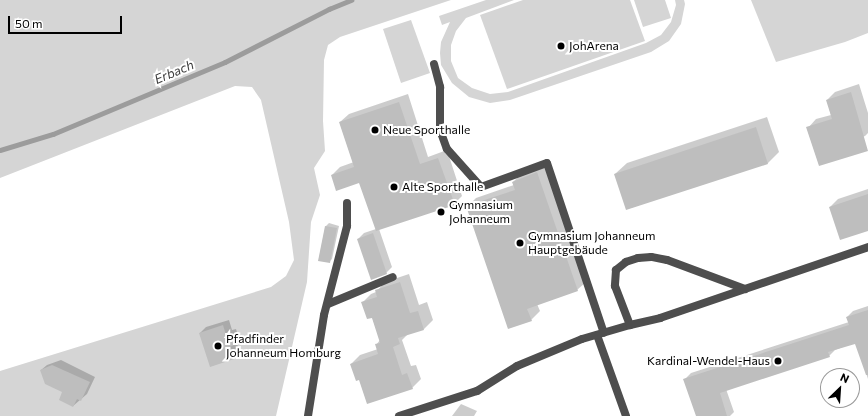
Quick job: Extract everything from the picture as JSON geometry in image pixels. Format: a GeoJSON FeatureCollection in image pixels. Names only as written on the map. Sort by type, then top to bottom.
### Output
{"type":"FeatureCollection","features":[{"type":"Feature","properties":{"kind":"street"},"geometry":{"type":"LineString","coordinates":[[434,64],[440,87],[440,130],[447,149],[481,187],[548,164],[626,416]]}},
{"type":"Feature","properties":{"kind":"street"},"geometry":{"type":"LineString","coordinates":[[308,416],[328,304],[347,226],[347,203]]}},
{"type":"Feature","properties":{"kind":"street"},"geometry":{"type":"LineString","coordinates":[[399,416],[477,391],[517,366],[582,339],[660,318],[868,247]]}},
{"type":"Feature","properties":{"kind":"street"},"geometry":{"type":"LineString","coordinates":[[630,325],[615,286],[616,270],[626,262],[638,258],[651,257],[667,260],[745,289]]}},
{"type":"Feature","properties":{"kind":"street"},"geometry":{"type":"LineString","coordinates":[[328,304],[393,277]]}},
{"type":"Feature","properties":{"kind":"shaded area"},"geometry":{"type":"Polygon","coordinates":[[[0,0],[451,0],[340,37],[328,45],[324,60],[323,121],[325,151],[314,168],[320,195],[311,222],[307,282],[276,416],[0,416],[0,371],[271,287],[286,276],[294,260],[289,222],[261,100],[252,87],[235,86],[0,178],[0,0]]]}},
{"type":"Feature","properties":{"kind":"shaded area"},"geometry":{"type":"Polygon","coordinates":[[[486,0],[514,0],[466,18],[456,31],[451,45],[451,61],[458,78],[472,88],[490,94],[508,92],[646,43],[661,35],[671,22],[676,5],[675,0],[684,0],[685,4],[681,24],[669,41],[651,52],[510,100],[490,103],[469,97],[452,83],[441,65],[440,53],[441,42],[450,22],[442,25],[439,16],[486,0]]]}},
{"type":"Feature","properties":{"kind":"shaded area","name":"JohArena"},"geometry":{"type":"Polygon","coordinates":[[[523,0],[630,0],[645,41],[507,89],[480,15],[523,0]]]}},
{"type":"Feature","properties":{"kind":"shaded area"},"geometry":{"type":"Polygon","coordinates":[[[634,0],[665,0],[671,18],[643,27],[634,0]]]}},
{"type":"Feature","properties":{"kind":"shaded area"},"geometry":{"type":"Polygon","coordinates":[[[751,0],[868,0],[868,33],[845,42],[776,62],[751,0]]]}},
{"type":"Feature","properties":{"kind":"shaded area"},"geometry":{"type":"Polygon","coordinates":[[[411,20],[430,73],[401,83],[383,29],[411,20]]]}},
{"type":"Feature","properties":{"kind":"building"},"geometry":{"type":"Polygon","coordinates":[[[851,92],[868,151],[819,166],[806,127],[832,119],[826,100],[851,92]]]}},
{"type":"Feature","properties":{"kind":"building"},"geometry":{"type":"Polygon","coordinates":[[[399,102],[420,164],[438,158],[455,205],[376,231],[359,183],[336,191],[331,175],[354,167],[339,122],[399,102]]]}},
{"type":"Feature","properties":{"kind":"building"},"geometry":{"type":"Polygon","coordinates":[[[756,127],[768,164],[626,210],[614,174],[756,127]]]}},
{"type":"Feature","properties":{"kind":"building","name":"Gymnasium Johanneum Hauptgebäude"},"geometry":{"type":"Polygon","coordinates":[[[537,172],[578,291],[527,309],[532,321],[508,329],[466,206],[515,190],[512,182],[537,172]]]}},
{"type":"Feature","properties":{"kind":"building"},"geometry":{"type":"Polygon","coordinates":[[[868,194],[868,231],[840,240],[829,207],[868,194]]]}},
{"type":"Feature","properties":{"kind":"building"},"geometry":{"type":"Polygon","coordinates":[[[325,226],[337,228],[330,263],[318,261],[325,226]]]}},
{"type":"Feature","properties":{"kind":"building"},"geometry":{"type":"Polygon","coordinates":[[[373,233],[387,274],[371,280],[357,239],[373,233]]]}},
{"type":"Feature","properties":{"kind":"building"},"geometry":{"type":"Polygon","coordinates":[[[400,282],[410,313],[418,311],[424,330],[398,338],[400,344],[393,347],[402,375],[407,373],[413,389],[367,404],[359,380],[356,381],[350,364],[378,354],[375,344],[380,343],[372,318],[367,319],[361,302],[377,297],[375,290],[400,282]]]}},
{"type":"Feature","properties":{"kind":"building","name":"Kardinal-Wendel-Haus"},"geometry":{"type":"Polygon","coordinates":[[[868,310],[868,375],[866,375],[855,344],[828,352],[830,357],[720,393],[727,416],[696,416],[683,379],[849,325],[846,317],[868,310]]]}},
{"type":"Feature","properties":{"kind":"building","name":"Pfadfinder Johanneum Homburg"},"geometry":{"type":"Polygon","coordinates":[[[223,325],[226,335],[230,334],[234,345],[230,347],[234,359],[210,367],[199,333],[223,325]]]}},
{"type":"Feature","properties":{"kind":"building"},"geometry":{"type":"Polygon","coordinates":[[[52,365],[90,382],[81,401],[77,399],[73,407],[59,400],[62,392],[45,384],[40,370],[52,365]]]}},
{"type":"Feature","properties":{"kind":"waterway","name":"Erbach"},"geometry":{"type":"LineString","coordinates":[[0,150],[53,134],[225,62],[329,9],[351,0]]}},
{"type":"Feature","properties":{"kind":"place","name":"JohArena"},"geometry":{"type":"Point","coordinates":[561,46]}},
{"type":"Feature","properties":{"kind":"place","name":"Neue Sporthalle"},"geometry":{"type":"Point","coordinates":[375,130]}},
{"type":"Feature","properties":{"kind":"place","name":"Alte Sporthalle"},"geometry":{"type":"Point","coordinates":[394,187]}},
{"type":"Feature","properties":{"kind":"place","name":"Gymnasium Johanneum"},"geometry":{"type":"Point","coordinates":[441,212]}},
{"type":"Feature","properties":{"kind":"place","name":"Gymnasium Johanneum Hauptgebäude"},"geometry":{"type":"Point","coordinates":[520,243]}},
{"type":"Feature","properties":{"kind":"place","name":"Pfadfinder Johanneum Homburg"},"geometry":{"type":"Point","coordinates":[218,346]}},
{"type":"Feature","properties":{"kind":"place","name":"Kardinal-Wendel-Haus"},"geometry":{"type":"Point","coordinates":[778,361]}}]}
